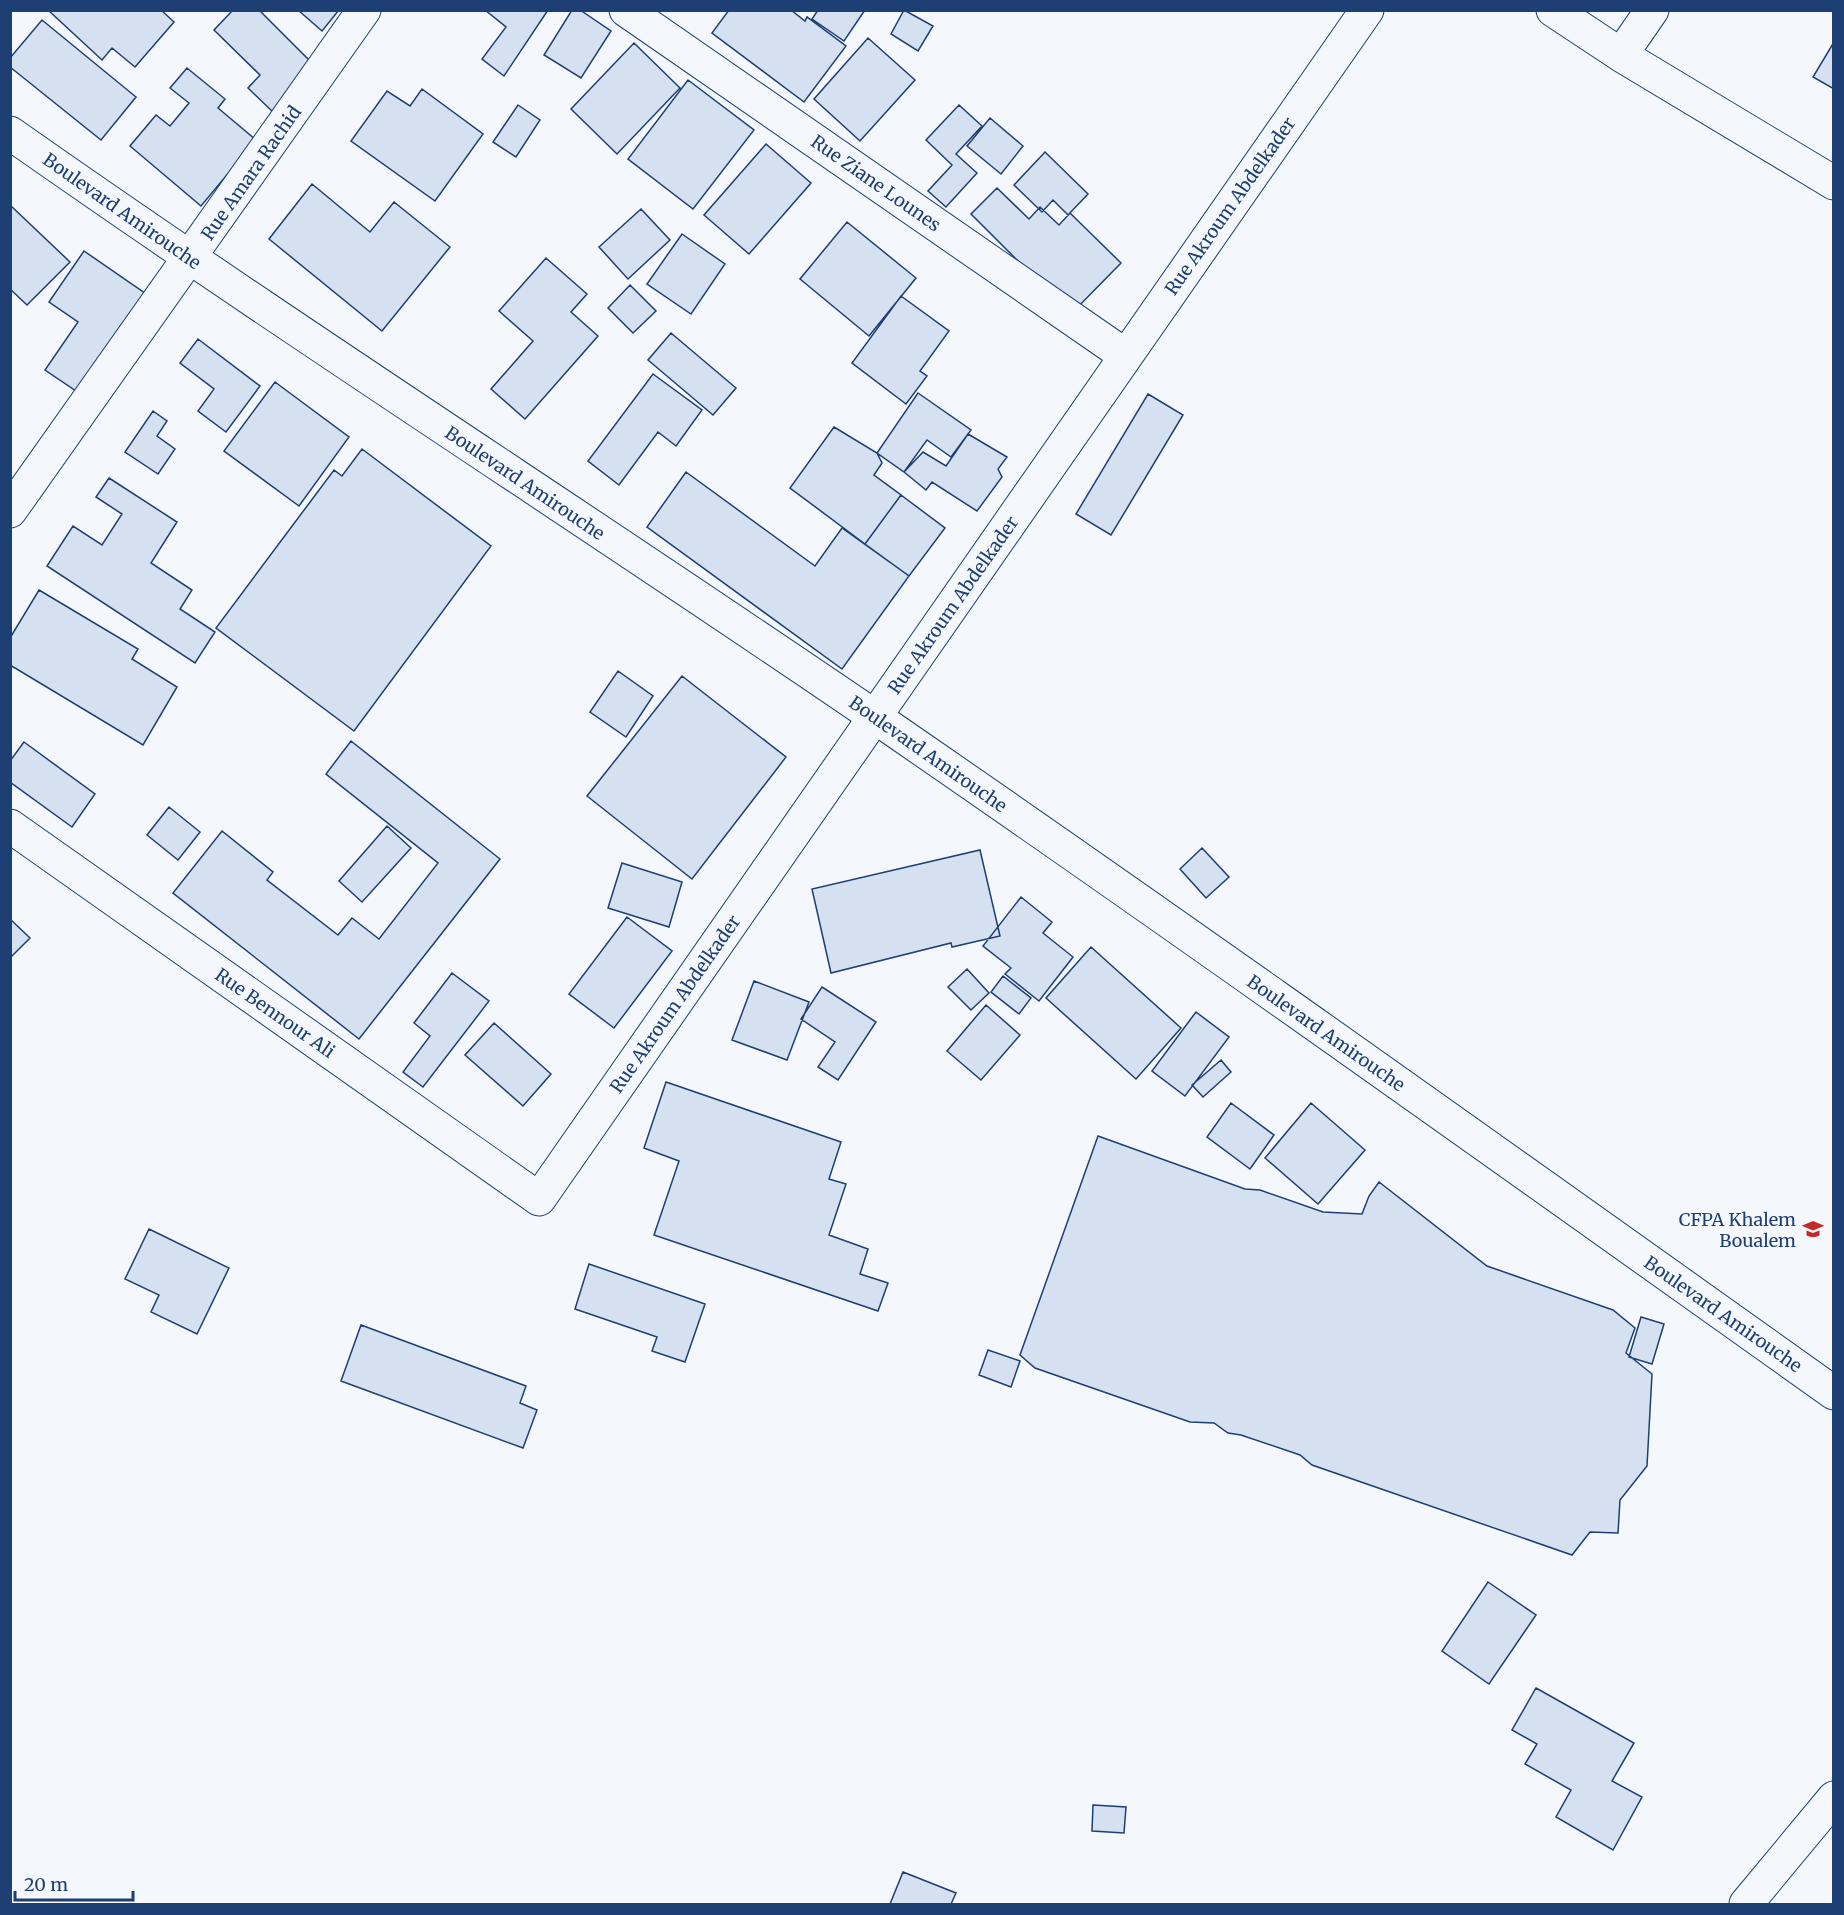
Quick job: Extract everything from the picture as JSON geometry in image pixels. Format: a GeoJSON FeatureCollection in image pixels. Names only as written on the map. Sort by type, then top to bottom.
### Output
{"type":"FeatureCollection","features":[{"type":"Feature","properties":{"kind":"street","name":"Rue Amara Rachid"},"geometry":{"type":"LineString","coordinates":[[10,511],[190,260],[364,10]]}},
{"type":"Feature","properties":{"kind":"street","name":"Rue Ziane Lounes"},"geometry":{"type":"LineString","coordinates":[[626,10],[1126,356]]}},
{"type":"Feature","properties":{"kind":"street","name":"Rue Akroum Abdelkader"},"geometry":{"type":"LineString","coordinates":[[539,1199],[1367,10]]}},
{"type":"Feature","properties":{"kind":"street"},"geometry":{"type":"LineString","coordinates":[[1553,10],[1621,56],[1833,183]]}},
{"type":"Feature","properties":{"kind":"street"},"geometry":{"type":"LineString","coordinates":[[1621,56],[1652,10]]}},
{"type":"Feature","properties":{"kind":"street","name":"Boulevard Amirouche"},"geometry":{"type":"LineString","coordinates":[[10,133],[190,260],[875,717],[1212,951],[1833,1393]]}},
{"type":"Feature","properties":{"kind":"street","name":"Rue Bennour Ali"},"geometry":{"type":"LineString","coordinates":[[10,826],[539,1199]]}},
{"type":"Feature","properties":{"kind":"street"},"geometry":{"type":"LineString","coordinates":[[1746,1905],[1833,1798]]}},
{"type":"Feature","properties":{"kind":"building"},"geometry":{"type":"Polygon","coordinates":[[[48,10],[161,10],[174,22],[135,67],[112,48],[102,60],[48,10]]]}},
{"type":"Feature","properties":{"kind":"building"},"geometry":{"type":"Polygon","coordinates":[[[233,10],[259,10],[317,68],[274,113],[248,88],[260,75],[214,30],[233,10]]]}},
{"type":"Feature","properties":{"kind":"building"},"geometry":{"type":"Polygon","coordinates":[[[298,10],[339,10],[322,31],[298,10]]]}},
{"type":"Feature","properties":{"kind":"building"},"geometry":{"type":"Polygon","coordinates":[[[485,10],[548,10],[504,76],[482,59],[506,27],[485,10]]]}},
{"type":"Feature","properties":{"kind":"building"},"geometry":{"type":"Polygon","coordinates":[[[572,10],[580,10],[611,31],[581,78],[544,55],[572,10]]]}},
{"type":"Feature","properties":{"kind":"building"},"geometry":{"type":"Polygon","coordinates":[[[729,10],[791,10],[805,21],[807,17],[846,46],[804,102],[712,33],[729,10]]]}},
{"type":"Feature","properties":{"kind":"building"},"geometry":{"type":"Polygon","coordinates":[[[818,10],[865,10],[844,41],[812,19],[818,10]]]}},
{"type":"Feature","properties":{"kind":"building"},"geometry":{"type":"Polygon","coordinates":[[[904,10],[933,26],[918,51],[891,34],[904,10]]]}},
{"type":"Feature","properties":{"kind":"building"},"geometry":{"type":"Polygon","coordinates":[[[42,20],[136,97],[101,140],[10,67],[10,58],[42,20]]]}},
{"type":"Feature","properties":{"kind":"building"},"geometry":{"type":"Polygon","coordinates":[[[868,38],[915,80],[860,141],[814,99],[868,38]]]}},
{"type":"Feature","properties":{"kind":"building"},"geometry":{"type":"Polygon","coordinates":[[[1834,42],[1834,89],[1813,77],[1834,42]]]}},
{"type":"Feature","properties":{"kind":"building"},"geometry":{"type":"Polygon","coordinates":[[[634,43],[680,88],[617,154],[571,109],[634,43]]]}},
{"type":"Feature","properties":{"kind":"building"},"geometry":{"type":"Polygon","coordinates":[[[187,68],[225,99],[218,108],[256,140],[201,206],[130,146],[156,115],[170,126],[189,103],[170,88],[187,68]]]}},
{"type":"Feature","properties":{"kind":"building"},"geometry":{"type":"Polygon","coordinates":[[[688,80],[754,130],[693,209],[628,159],[688,80]]]}},
{"type":"Feature","properties":{"kind":"building"},"geometry":{"type":"Polygon","coordinates":[[[422,89],[483,134],[435,201],[351,141],[387,91],[410,106],[422,89]]]}},
{"type":"Feature","properties":{"kind":"building"},"geometry":{"type":"Polygon","coordinates":[[[518,105],[540,120],[516,157],[493,142],[518,105]]]}},
{"type":"Feature","properties":{"kind":"building"},"geometry":{"type":"Polygon","coordinates":[[[959,105],[982,126],[956,154],[977,173],[946,207],[928,191],[952,165],[926,140],[959,105]]]}},
{"type":"Feature","properties":{"kind":"building"},"geometry":{"type":"Polygon","coordinates":[[[990,118],[1023,146],[1001,174],[967,146],[990,118]]]}},
{"type":"Feature","properties":{"kind":"building"},"geometry":{"type":"Polygon","coordinates":[[[766,144],[811,183],[749,254],[704,215],[766,144]]]}},
{"type":"Feature","properties":{"kind":"building"},"geometry":{"type":"Polygon","coordinates":[[[1045,152],[1088,194],[1068,215],[1053,200],[1042,212],[1014,185],[1045,152]]]}},
{"type":"Feature","properties":{"kind":"building"},"geometry":{"type":"Polygon","coordinates":[[[312,184],[370,232],[394,202],[450,247],[382,331],[269,239],[312,184]]]}},
{"type":"Feature","properties":{"kind":"building"},"geometry":{"type":"Polygon","coordinates":[[[997,188],[1029,219],[1040,207],[1059,225],[1070,213],[1121,263],[1071,314],[971,214],[997,188]]]}},
{"type":"Feature","properties":{"kind":"building"},"geometry":{"type":"Polygon","coordinates":[[[10,205],[70,262],[27,305],[10,289],[10,205]]]}},
{"type":"Feature","properties":{"kind":"building"},"geometry":{"type":"Polygon","coordinates":[[[641,209],[670,240],[628,279],[599,247],[641,209]]]}},
{"type":"Feature","properties":{"kind":"building"},"geometry":{"type":"Polygon","coordinates":[[[847,222],[916,278],[869,336],[800,279],[847,222]]]}},
{"type":"Feature","properties":{"kind":"building"},"geometry":{"type":"Polygon","coordinates":[[[682,234],[725,264],[691,314],[647,284],[682,234]]]}},
{"type":"Feature","properties":{"kind":"building"},"geometry":{"type":"Polygon","coordinates":[[[84,251],[152,298],[85,397],[45,370],[78,322],[49,302],[84,251]]]}},
{"type":"Feature","properties":{"kind":"building"},"geometry":{"type":"Polygon","coordinates":[[[546,258],[587,294],[571,312],[598,336],[525,419],[491,389],[533,341],[499,311],[546,258]]]}},
{"type":"Feature","properties":{"kind":"building"},"geometry":{"type":"Polygon","coordinates":[[[630,285],[656,311],[633,333],[608,308],[630,285]]]}},
{"type":"Feature","properties":{"kind":"building"},"geometry":{"type":"Polygon","coordinates":[[[901,296],[949,331],[920,371],[927,376],[906,404],[852,363],[901,296]]]}},
{"type":"Feature","properties":{"kind":"building"},"geometry":{"type":"Polygon","coordinates":[[[671,333],[736,388],[713,415],[648,360],[671,333]]]}},
{"type":"Feature","properties":{"kind":"building"},"geometry":{"type":"Polygon","coordinates":[[[198,339],[260,386],[226,432],[198,411],[214,389],[180,363],[198,339]]]}},
{"type":"Feature","properties":{"kind":"building"},"geometry":{"type":"Polygon","coordinates":[[[653,374],[702,410],[676,446],[658,432],[619,485],[588,461],[653,374]]]}},
{"type":"Feature","properties":{"kind":"building"},"geometry":{"type":"Polygon","coordinates":[[[275,382],[349,437],[299,506],[224,451],[275,382]]]}},
{"type":"Feature","properties":{"kind":"building"},"geometry":{"type":"Polygon","coordinates":[[[918,393],[971,430],[951,457],[927,440],[904,472],[877,453],[918,393]]]}},
{"type":"Feature","properties":{"kind":"building"},"geometry":{"type":"Polygon","coordinates":[[[1148,394],[1183,415],[1111,535],[1076,514],[1148,394]]]}},
{"type":"Feature","properties":{"kind":"building"},"geometry":{"type":"Polygon","coordinates":[[[153,411],[167,421],[157,436],[175,449],[158,474],[125,452],[153,411]]]}},
{"type":"Feature","properties":{"kind":"building"},"geometry":{"type":"Polygon","coordinates":[[[834,427],[877,453],[882,463],[874,475],[901,495],[865,544],[790,488],[834,427]]]}},
{"type":"Feature","properties":{"kind":"building"},"geometry":{"type":"Polygon","coordinates":[[[968,434],[1007,457],[998,469],[1002,477],[977,511],[932,482],[926,490],[904,472],[923,452],[946,466],[968,434]]]}},
{"type":"Feature","properties":{"kind":"building"},"geometry":{"type":"Polygon","coordinates":[[[362,449],[491,546],[354,731],[216,628],[334,470],[342,476],[362,449]]]}},
{"type":"Feature","properties":{"kind":"building"},"geometry":{"type":"Polygon","coordinates":[[[686,472],[815,566],[842,528],[909,576],[842,669],[647,527],[686,472]]]}},
{"type":"Feature","properties":{"kind":"building"},"geometry":{"type":"Polygon","coordinates":[[[109,478],[177,522],[151,563],[192,590],[180,609],[215,632],[195,663],[47,566],[73,526],[102,545],[122,514],[96,497],[109,478]]]}},
{"type":"Feature","properties":{"kind":"building"},"geometry":{"type":"Polygon","coordinates":[[[901,495],[945,528],[909,576],[865,544],[901,495]]]}},
{"type":"Feature","properties":{"kind":"building"},"geometry":{"type":"Polygon","coordinates":[[[39,590],[138,649],[132,659],[177,687],[143,745],[10,665],[10,638],[39,590]]]}},
{"type":"Feature","properties":{"kind":"building"},"geometry":{"type":"Polygon","coordinates":[[[618,671],[653,696],[626,737],[590,712],[618,671]]]}},
{"type":"Feature","properties":{"kind":"building"},"geometry":{"type":"Polygon","coordinates":[[[682,676],[786,757],[692,879],[587,796],[682,676]]]}},
{"type":"Feature","properties":{"kind":"building"},"geometry":{"type":"Polygon","coordinates":[[[351,741],[500,859],[359,1039],[173,893],[222,831],[273,872],[267,880],[338,935],[352,918],[379,939],[438,863],[326,774],[351,741]]]}},
{"type":"Feature","properties":{"kind":"building"},"geometry":{"type":"Polygon","coordinates":[[[24,742],[95,794],[72,827],[10,782],[10,761],[24,742]]]}},
{"type":"Feature","properties":{"kind":"building"},"geometry":{"type":"Polygon","coordinates":[[[169,807],[200,832],[178,860],[147,835],[169,807]]]}},
{"type":"Feature","properties":{"kind":"building"},"geometry":{"type":"Polygon","coordinates":[[[387,826],[411,848],[362,902],[339,881],[387,826]]]}},
{"type":"Feature","properties":{"kind":"building"},"geometry":{"type":"Polygon","coordinates":[[[1202,848],[1229,877],[1206,898],[1180,869],[1202,848]]]}},
{"type":"Feature","properties":{"kind":"building"},"geometry":{"type":"Polygon","coordinates":[[[980,850],[1000,936],[952,947],[951,943],[831,973],[812,889],[980,850]]]}},
{"type":"Feature","properties":{"kind":"building"},"geometry":{"type":"Polygon","coordinates":[[[622,863],[682,882],[669,927],[608,908],[622,863]]]}},
{"type":"Feature","properties":{"kind":"building"},"geometry":{"type":"Polygon","coordinates":[[[1021,897],[1052,922],[1043,933],[1073,957],[1039,1001],[1005,974],[1011,968],[983,946],[1021,897]]]}},
{"type":"Feature","properties":{"kind":"building"},"geometry":{"type":"Polygon","coordinates":[[[627,917],[672,951],[614,1028],[569,994],[627,917]]]}},
{"type":"Feature","properties":{"kind":"building"},"geometry":{"type":"Polygon","coordinates":[[[10,919],[30,938],[10,958],[10,919]]]}},
{"type":"Feature","properties":{"kind":"building"},"geometry":{"type":"Polygon","coordinates":[[[1091,947],[1181,1028],[1136,1079],[1046,998],[1091,947]]]}},
{"type":"Feature","properties":{"kind":"building"},"geometry":{"type":"Polygon","coordinates":[[[967,969],[989,993],[971,1010],[948,987],[967,969]]]}},
{"type":"Feature","properties":{"kind":"building"},"geometry":{"type":"Polygon","coordinates":[[[452,973],[489,1001],[423,1087],[403,1072],[430,1036],[414,1023],[452,973]]]}},
{"type":"Feature","properties":{"kind":"building"},"geometry":{"type":"Polygon","coordinates":[[[1003,976],[1031,998],[1019,1014],[991,992],[1003,976]]]}},
{"type":"Feature","properties":{"kind":"building"},"geometry":{"type":"Polygon","coordinates":[[[754,981],[809,1002],[787,1060],[732,1040],[754,981]]]}},
{"type":"Feature","properties":{"kind":"building"},"geometry":{"type":"Polygon","coordinates":[[[822,987],[876,1022],[838,1080],[818,1067],[835,1042],[801,1019],[822,987]]]}},
{"type":"Feature","properties":{"kind":"building"},"geometry":{"type":"Polygon","coordinates":[[[986,1005],[1020,1035],[981,1080],[947,1051],[986,1005]]]}},
{"type":"Feature","properties":{"kind":"building"},"geometry":{"type":"Polygon","coordinates":[[[1196,1012],[1229,1037],[1185,1096],[1152,1071],[1196,1012]]]}},
{"type":"Feature","properties":{"kind":"building"},"geometry":{"type":"Polygon","coordinates":[[[494,1023],[551,1074],[523,1106],[465,1055],[494,1023]]]}},
{"type":"Feature","properties":{"kind":"building"},"geometry":{"type":"Polygon","coordinates":[[[1221,1060],[1231,1072],[1203,1097],[1192,1085],[1221,1060]]]}},
{"type":"Feature","properties":{"kind":"building"},"geometry":{"type":"Polygon","coordinates":[[[666,1082],[841,1142],[829,1179],[846,1184],[829,1235],[868,1249],[860,1274],[888,1283],[878,1311],[654,1235],[679,1161],[644,1148],[666,1082]]]}},
{"type":"Feature","properties":{"kind":"building"},"geometry":{"type":"Polygon","coordinates":[[[1231,1103],[1274,1135],[1250,1169],[1207,1137],[1231,1103]]]}},
{"type":"Feature","properties":{"kind":"building"},"geometry":{"type":"Polygon","coordinates":[[[1311,1103],[1365,1150],[1318,1204],[1265,1158],[1311,1103]]]}},
{"type":"Feature","properties":{"kind":"building"},"geometry":{"type":"Polygon","coordinates":[[[1098,1136],[1245,1189],[1260,1190],[1323,1212],[1362,1214],[1369,1196],[1379,1182],[1487,1266],[1613,1310],[1635,1328],[1626,1353],[1652,1374],[1647,1466],[1620,1500],[1618,1533],[1590,1532],[1572,1555],[1312,1465],[1300,1455],[1241,1435],[1228,1433],[1214,1423],[1190,1422],[1035,1368],[1020,1355],[1098,1136]]]}},
{"type":"Feature","properties":{"kind":"building"},"geometry":{"type":"Polygon","coordinates":[[[149,1229],[229,1268],[197,1334],[151,1312],[159,1295],[125,1279],[149,1229]]]}},
{"type":"Feature","properties":{"kind":"building"},"geometry":{"type":"Polygon","coordinates":[[[589,1264],[705,1304],[685,1362],[652,1351],[657,1337],[575,1309],[589,1264]]]}},
{"type":"Feature","properties":{"kind":"building"},"geometry":{"type":"Polygon","coordinates":[[[1641,1317],[1664,1324],[1652,1364],[1629,1357],[1641,1317]]]}},
{"type":"Feature","properties":{"kind":"building"},"geometry":{"type":"Polygon","coordinates":[[[361,1325],[526,1386],[520,1403],[537,1410],[523,1448],[341,1381],[361,1325]]]}},
{"type":"Feature","properties":{"kind":"building"},"geometry":{"type":"Polygon","coordinates":[[[988,1350],[1020,1361],[1011,1387],[979,1375],[988,1350]]]}},
{"type":"Feature","properties":{"kind":"building"},"geometry":{"type":"Polygon","coordinates":[[[1488,1582],[1536,1615],[1489,1684],[1442,1651],[1488,1582]]]}},
{"type":"Feature","properties":{"kind":"building"},"geometry":{"type":"Polygon","coordinates":[[[1536,1688],[1634,1743],[1612,1781],[1642,1797],[1613,1850],[1556,1817],[1571,1790],[1525,1764],[1537,1744],[1512,1730],[1536,1688]]]}},
{"type":"Feature","properties":{"kind":"building"},"geometry":{"type":"Polygon","coordinates":[[[1093,1805],[1126,1807],[1124,1833],[1092,1831],[1093,1805]]]}},
{"type":"Feature","properties":{"kind":"building"},"geometry":{"type":"Polygon","coordinates":[[[903,1872],[956,1893],[951,1904],[890,1904],[903,1872]]]}},
{"type":"Feature","properties":{"kind":"place","name":"CFPA Khalem Boualem"},"geometry":{"type":"Point","coordinates":[1813,1229]}}]}
